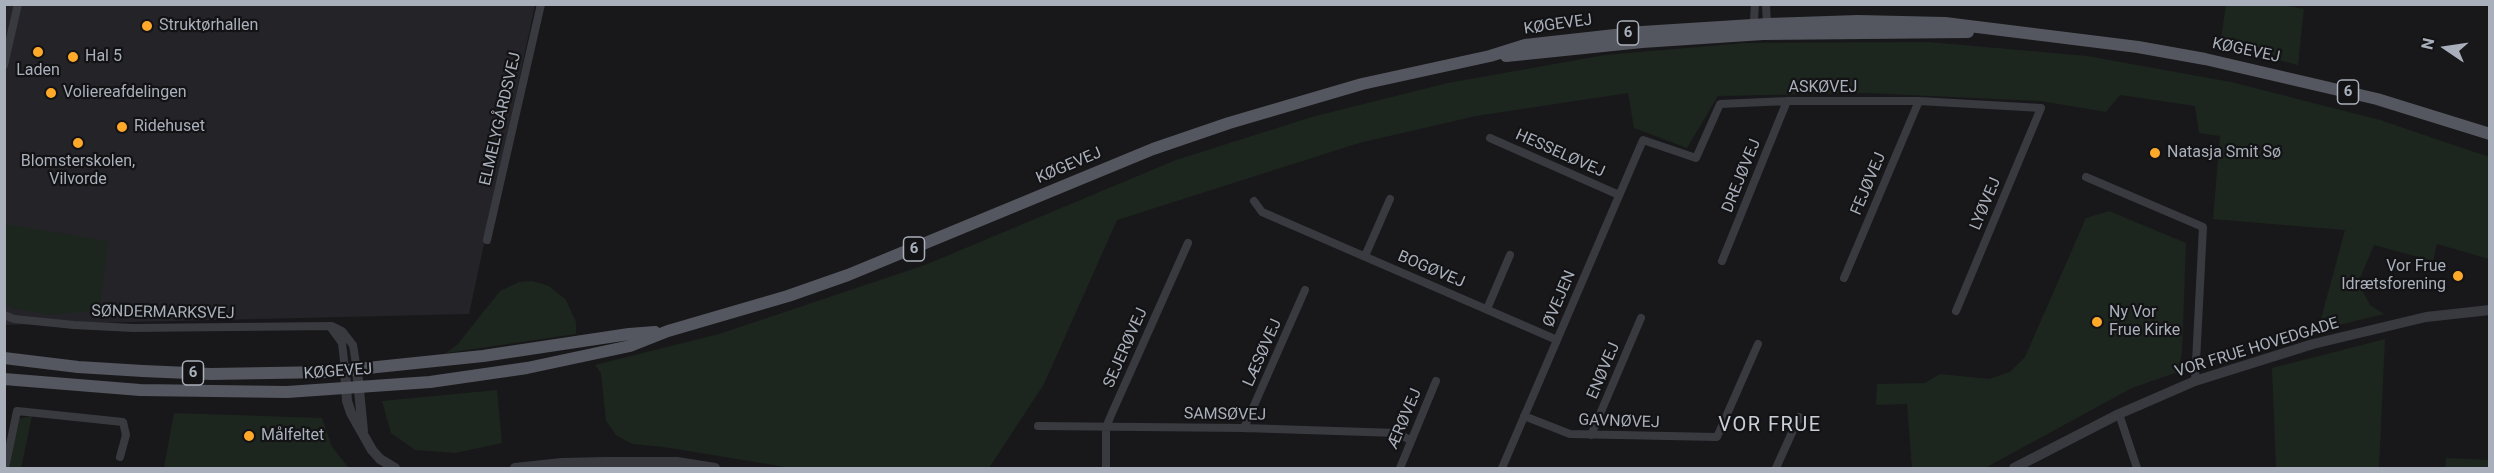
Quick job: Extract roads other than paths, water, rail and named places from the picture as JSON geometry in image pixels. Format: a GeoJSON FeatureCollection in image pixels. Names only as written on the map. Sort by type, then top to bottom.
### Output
{"type":"FeatureCollection","features":[{"type":"Feature","properties":{"kind":"main road","name":"KØGEVEJ"},"geometry":{"type":"LineString","coordinates":[[4,379],[209,393],[351,388],[430,382],[527,368],[630,346],[668,331],[848,276],[1144,153],[1229,123],[1374,81],[1490,56],[1527,55],[1762,27],[1944,33],[1990,30],[2138,47],[2205,59],[2377,99],[2490,134]]}},
{"type":"Feature","properties":{"kind":"main road","name":"KØGEVEJ"},"geometry":{"type":"LineString","coordinates":[[4,358],[78,367],[211,374],[351,370],[483,356],[628,334],[668,331]]}},
{"type":"Feature","properties":{"kind":"street"},"geometry":{"type":"LineString","coordinates":[[4,65],[18,4]]}},
{"type":"Feature","properties":{"kind":"street","name":"ELMELYGÅRDSVEJ"},"geometry":{"type":"LineString","coordinates":[[487,240],[541,4]]}},
{"type":"Feature","properties":{"kind":"street"},"geometry":{"type":"LineString","coordinates":[[1755,4],[1762,27]]}},
{"type":"Feature","properties":{"kind":"street"},"geometry":{"type":"LineString","coordinates":[[1762,27],[1766,4]]}},
{"type":"Feature","properties":{"kind":"street","name":"ASKØVEJ"},"geometry":{"type":"LineString","coordinates":[[1642,140],[1696,158],[1720,104],[1788,101],[1919,101],[2042,108]]}},
{"type":"Feature","properties":{"kind":"street","name":"DREJØVEJ"},"geometry":{"type":"LineString","coordinates":[[1722,261],[1788,101]]}},
{"type":"Feature","properties":{"kind":"street","name":"FEJØVEJ"},"geometry":{"type":"LineString","coordinates":[[1844,278],[1919,101]]}},
{"type":"Feature","properties":{"kind":"street","name":"LYØVEJ"},"geometry":{"type":"LineString","coordinates":[[1956,311],[2042,108]]}},
{"type":"Feature","properties":{"kind":"street","name":"HESSELØVEJ"},"geometry":{"type":"LineString","coordinates":[[1490,138],[1619,195]]}},
{"type":"Feature","properties":{"kind":"street","name":"ØVEJEN"},"geometry":{"type":"LineString","coordinates":[[1502,468],[1642,140]]}},
{"type":"Feature","properties":{"kind":"street"},"geometry":{"type":"LineString","coordinates":[[2086,177],[2203,227],[2195,381]]}},
{"type":"Feature","properties":{"kind":"street"},"geometry":{"type":"LineString","coordinates":[[1365,256],[1390,199]]}},
{"type":"Feature","properties":{"kind":"street","name":"BOGØVEJ"},"geometry":{"type":"LineString","coordinates":[[1254,201],[1262,212],[1557,339]]}},
{"type":"Feature","properties":{"kind":"street","name":"SEJERØVEJ"},"geometry":{"type":"LineString","coordinates":[[1106,468],[1106,427],[1188,243]]}},
{"type":"Feature","properties":{"kind":"street"},"geometry":{"type":"LineString","coordinates":[[1486,309],[1510,255]]}},
{"type":"Feature","properties":{"kind":"street","name":"LÆSØVEJ"},"geometry":{"type":"LineString","coordinates":[[1244,428],[1305,290]]}},
{"type":"Feature","properties":{"kind":"street","name":"VOR FRUE HOVEDGADE"},"geometry":{"type":"LineString","coordinates":[[2014,468],[2119,414],[2195,381],[2313,344],[2426,317],[2490,310]]}},
{"type":"Feature","properties":{"kind":"street","name":"SØNDERMARKSVEJ"},"geometry":{"type":"LineString","coordinates":[[4,315],[14,319],[134,328],[215,329],[321,325],[332,328],[342,343],[351,370]]}},
{"type":"Feature","properties":{"kind":"street","name":"ENØVEJ"},"geometry":{"type":"LineString","coordinates":[[1591,435],[1641,318]]}},
{"type":"Feature","properties":{"kind":"street","name":"GAVNØVEJ"},"geometry":{"type":"LineString","coordinates":[[1524,416],[1556,430],[1591,435],[1717,437],[1758,344]]}},
{"type":"Feature","properties":{"kind":"street"},"geometry":{"type":"LineString","coordinates":[[351,370],[351,388],[365,440],[380,459],[395,468]]}},
{"type":"Feature","properties":{"kind":"street","name":"ÆRØVEJ"},"geometry":{"type":"LineString","coordinates":[[1400,468],[1436,381]]}},
{"type":"Feature","properties":{"kind":"street"},"geometry":{"type":"LineString","coordinates":[[5,468],[17,411],[123,422],[126,435],[120,457]]}},
{"type":"Feature","properties":{"kind":"street"},"geometry":{"type":"LineString","coordinates":[[2119,414],[2137,468]]}},
{"type":"Feature","properties":{"kind":"street"},"geometry":{"type":"LineString","coordinates":[[1776,468],[1799,417],[1807,421]]}},
{"type":"Feature","properties":{"kind":"street","name":"SAMSØVEJ"},"geometry":{"type":"LineString","coordinates":[[1038,426],[1244,428],[1397,433],[1410,440]]}},
{"type":"Feature","properties":{"kind":"street"},"geometry":{"type":"LineString","coordinates":[[515,468],[573,463],[715,468]]}},
{"type":"Feature","properties":{"kind":"place","name":"Struktørhallen"},"geometry":{"type":"Point","coordinates":[147,26]}},
{"type":"Feature","properties":{"kind":"place","name":"Laden"},"geometry":{"type":"Point","coordinates":[38,52]}},
{"type":"Feature","properties":{"kind":"place","name":"Hal 5"},"geometry":{"type":"Point","coordinates":[73,57]}},
{"type":"Feature","properties":{"kind":"place","name":"Voliereafdelingen"},"geometry":{"type":"Point","coordinates":[51,93]}},
{"type":"Feature","properties":{"kind":"place","name":"Ridehuset"},"geometry":{"type":"Point","coordinates":[122,127]}},
{"type":"Feature","properties":{"kind":"place","name":"Blomsterskolen, Vilvorde"},"geometry":{"type":"Point","coordinates":[78,143]}},
{"type":"Feature","properties":{"kind":"place","name":"Natasja Smit Sø"},"geometry":{"type":"Point","coordinates":[2155,153]}},
{"type":"Feature","properties":{"kind":"place","name":"Vor Frue Idrætsforening"},"geometry":{"type":"Point","coordinates":[2458,276]}},
{"type":"Feature","properties":{"kind":"place","name":"Ny Vor Frue Kirke"},"geometry":{"type":"Point","coordinates":[2097,322]}},
{"type":"Feature","properties":{"kind":"place","name":"Målfeltet"},"geometry":{"type":"Point","coordinates":[249,436]}},
{"type":"Feature","properties":{"kind":"district","name":"VOR FRUE"},"geometry":{"type":"Point","coordinates":[1770,426]}}]}
